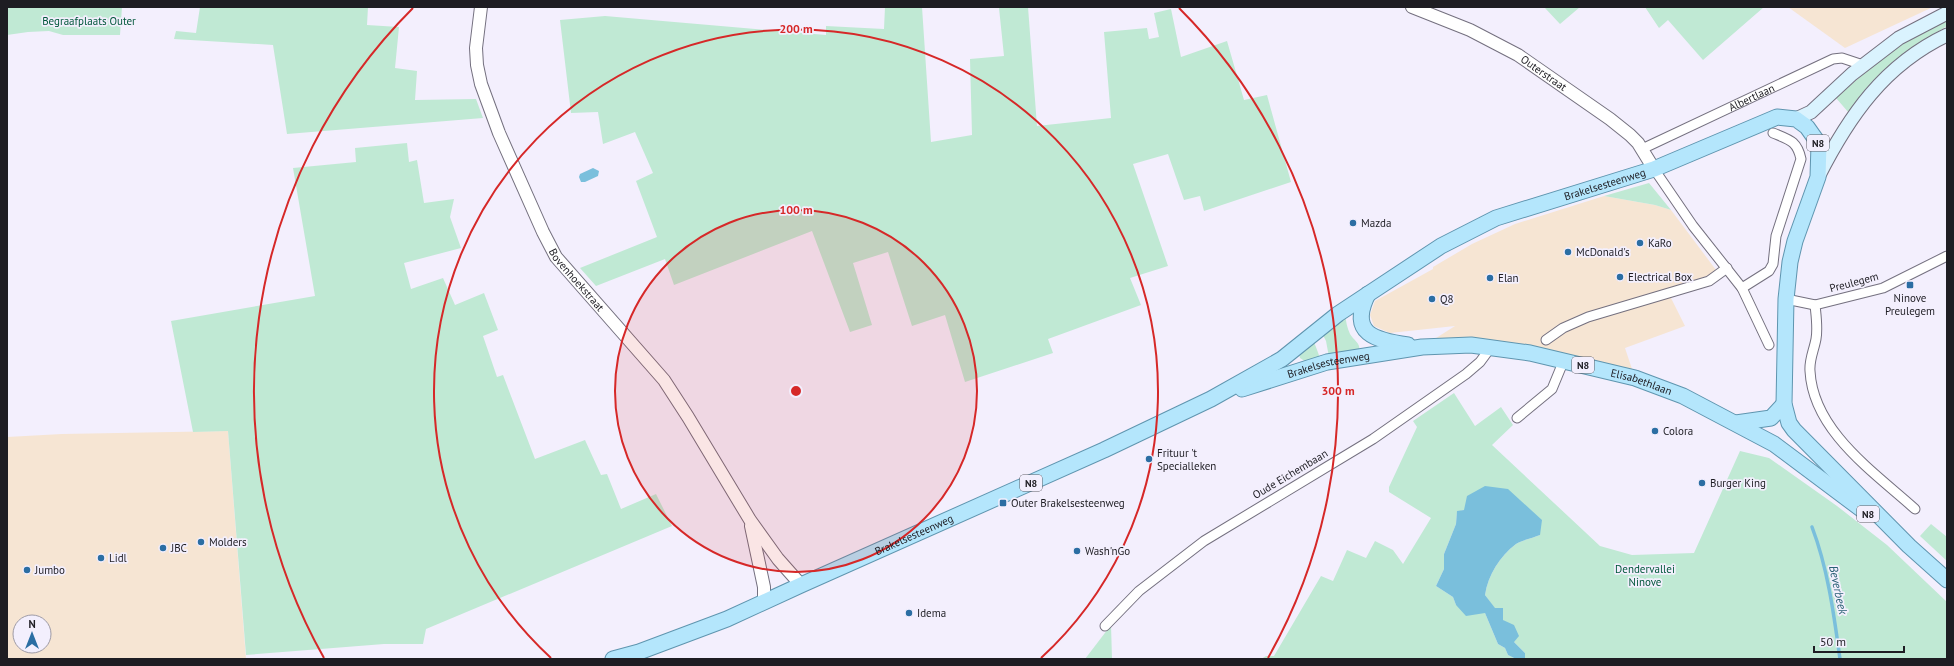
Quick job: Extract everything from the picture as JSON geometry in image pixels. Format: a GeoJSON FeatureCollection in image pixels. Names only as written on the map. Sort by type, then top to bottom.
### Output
{"type":"FeatureCollection","features":[{"type":"Feature","properties":{"kind":"main road"},"geometry":{"type":"LineString","coordinates":[[1796,119],[1811,112],[1863,65],[1899,38],[1947,13]]}},
{"type":"Feature","properties":{"kind":"main road"},"geometry":{"type":"LineString","coordinates":[[1818,177],[1832,150],[1862,103],[1890,72],[1911,55],[1947,35]]}},
{"type":"Feature","properties":{"kind":"main road","name":"N8"},"geometry":{"type":"LineString","coordinates":[[1654,169],[1777,117],[1796,119],[1807,127],[1819,144],[1818,177],[1795,241],[1790,262],[1786,299],[1784,404]]}},
{"type":"Feature","properties":{"kind":"main road","name":"Brakelsesteenweg"},"geometry":{"type":"LineString","coordinates":[[613,659],[692,633],[728,619],[1104,450],[1211,399],[1282,359],[1338,314],[1441,246],[1496,218],[1654,169]]}},
{"type":"Feature","properties":{"kind":"main road","name":"Brakelsesteenweg"},"geometry":{"type":"LineString","coordinates":[[1368,294],[1362,306],[1361,316],[1368,333],[1377,339],[1422,347]]}},
{"type":"Feature","properties":{"kind":"main road","name":"Elisabethlaan"},"geometry":{"type":"LineString","coordinates":[[1422,347],[1471,345],[1491,347],[1564,360],[1635,378],[1683,396],[1774,444],[1909,546]]}},
{"type":"Feature","properties":{"kind":"main road","name":"Brakelsesteenweg"},"geometry":{"type":"LineString","coordinates":[[1211,399],[1327,362],[1422,347]]}},
{"type":"Feature","properties":{"kind":"main road"},"geometry":{"type":"LineString","coordinates":[[1736,423],[1771,418],[1784,404]]}},
{"type":"Feature","properties":{"kind":"main road","name":"Elisabethlaan"},"geometry":{"type":"LineString","coordinates":[[1784,404],[1789,423],[1794,430],[1909,546],[1947,580]]}},
{"type":"Feature","properties":{"kind":"street","name":"Bovenhoekstraat"},"geometry":{"type":"LineString","coordinates":[[481,7],[476,48],[477,65],[481,84],[499,133],[542,232],[556,257],[664,380],[750,520],[778,559],[801,585]]}},
{"type":"Feature","properties":{"kind":"street","name":"Outerstraat"},"geometry":{"type":"LineString","coordinates":[[1412,7],[1470,30],[1518,55],[1610,119],[1638,143],[1654,169]]}},
{"type":"Feature","properties":{"kind":"street","name":"Albertlaan"},"geometry":{"type":"LineString","coordinates":[[1642,149],[1833,59],[1842,58],[1863,65]]}},
{"type":"Feature","properties":{"kind":"street"},"geometry":{"type":"LineString","coordinates":[[1742,288],[1769,271],[1773,264],[1776,236],[1801,159],[1799,148],[1795,144],[1773,133]]}},
{"type":"Feature","properties":{"kind":"street","name":"Brakelsesteenweg"},"geometry":{"type":"LineString","coordinates":[[1654,169],[1693,226],[1742,288],[1769,345]]}},
{"type":"Feature","properties":{"kind":"street","name":"Preulegem"},"geometry":{"type":"LineString","coordinates":[[1786,299],[1815,305],[1883,288],[1947,256]]}},
{"type":"Feature","properties":{"kind":"street"},"geometry":{"type":"LineString","coordinates":[[1546,340],[1563,328],[1588,318],[1708,282],[1727,268]]}},
{"type":"Feature","properties":{"kind":"street"},"geometry":{"type":"LineString","coordinates":[[1815,305],[1816,338],[1809,369],[1811,385],[1815,398],[1835,435],[1915,509]]}},
{"type":"Feature","properties":{"kind":"street","name":"Oude Eichembaan"},"geometry":{"type":"LineString","coordinates":[[1105,626],[1139,591],[1204,541],[1373,439],[1466,374],[1480,362],[1491,347]]}},
{"type":"Feature","properties":{"kind":"street"},"geometry":{"type":"LineString","coordinates":[[1517,418],[1552,389],[1564,360]]}},
{"type":"Feature","properties":{"kind":"street","name":"Bovenhoekstraat"},"geometry":{"type":"LineString","coordinates":[[750,520],[764,587],[764,602]]}},
{"type":"Feature","properties":{"kind":"shaded area"},"geometry":{"type":"Polygon","coordinates":[[[1788,7],[1933,7],[1845,48],[1788,7]]]}},
{"type":"Feature","properties":{"kind":"shaded area"},"geometry":{"type":"Polygon","coordinates":[[[1604,196],[1655,205],[1671,210],[1716,270],[1707,276],[1656,293],[1669,294],[1685,326],[1625,348],[1635,378],[1564,360],[1422,347],[1455,326],[1390,333],[1374,326],[1370,315],[1375,301],[1433,269],[1433,267],[1472,244],[1515,224],[1604,196]]]}},
{"type":"Feature","properties":{"kind":"shaded area"},"geometry":{"type":"Polygon","coordinates":[[[228,431],[246,659],[7,659],[7,437],[62,434],[228,431]]]}},
{"type":"Feature","properties":{"kind":"green space","name":"Begraafplaats Outer"},"geometry":{"type":"Polygon","coordinates":[[[7,7],[122,7],[120,35],[63,35],[49,31],[7,35],[7,7]]]}},
{"type":"Feature","properties":{"kind":"green space"},"geometry":{"type":"Polygon","coordinates":[[[200,7],[368,7],[367,25],[399,27],[395,68],[417,71],[415,100],[476,99],[483,118],[287,134],[273,45],[174,39],[176,31],[196,33],[200,7]]]}},
{"type":"Feature","properties":{"kind":"green space"},"geometry":{"type":"Polygon","coordinates":[[[885,7],[922,7],[931,142],[972,135],[970,59],[1004,56],[999,8],[1028,7],[1037,126],[1111,118],[1104,32],[1147,28],[1149,39],[1159,37],[1154,13],[1171,9],[1181,57],[1227,41],[1244,100],[1267,95],[1291,182],[1204,211],[1200,196],[1184,200],[1168,154],[1133,164],[1168,266],[1130,278],[1141,305],[1048,339],[1053,353],[965,382],[945,315],[912,326],[888,252],[853,263],[872,325],[850,332],[812,231],[674,285],[665,259],[596,286],[580,268],[657,237],[636,181],[653,173],[635,132],[603,144],[598,112],[571,113],[560,20],[605,16],[826,35],[826,26],[884,29],[885,7]]]}},
{"type":"Feature","properties":{"kind":"green space"},"geometry":{"type":"Polygon","coordinates":[[[1580,7],[1560,24],[1545,8],[1580,7]]]}},
{"type":"Feature","properties":{"kind":"green space"},"geometry":{"type":"Polygon","coordinates":[[[1645,7],[1764,7],[1703,60],[1668,20],[1659,28],[1645,7]]]}},
{"type":"Feature","properties":{"kind":"green space"},"geometry":{"type":"Polygon","coordinates":[[[1947,18],[1947,26],[1919,43],[1887,69],[1849,113],[1836,98],[1878,61],[1907,39],[1947,18]]]}},
{"type":"Feature","properties":{"kind":"green space"},"geometry":{"type":"Polygon","coordinates":[[[407,143],[409,162],[417,160],[424,203],[454,199],[450,217],[461,248],[404,263],[411,289],[443,278],[455,305],[484,293],[498,330],[483,336],[497,377],[503,375],[535,459],[585,440],[601,475],[607,474],[621,509],[656,494],[672,526],[426,629],[423,644],[384,644],[246,655],[228,431],[193,432],[171,321],[315,296],[293,168],[356,162],[355,148],[407,143]]]}},
{"type":"Feature","properties":{"kind":"green space"},"geometry":{"type":"Polygon","coordinates":[[[1649,183],[1671,210],[1655,205],[1604,196],[1649,183]]]}},
{"type":"Feature","properties":{"kind":"green space"},"geometry":{"type":"Polygon","coordinates":[[[1345,314],[1349,332],[1358,343],[1359,350],[1329,357],[1326,341],[1321,331],[1345,314]]]}},
{"type":"Feature","properties":{"kind":"green space"},"geometry":{"type":"Polygon","coordinates":[[[1313,339],[1320,358],[1306,362],[1300,358],[1299,354],[1313,339]]]}},
{"type":"Feature","properties":{"kind":"green space","name":"Dendervallei Ninove"},"geometry":{"type":"Polygon","coordinates":[[[1454,393],[1475,426],[1501,407],[1513,425],[1492,445],[1600,546],[1632,555],[1694,553],[1740,451],[1769,458],[1837,506],[1887,545],[1947,602],[1947,659],[1525,659],[1525,653],[1514,642],[1503,620],[1485,595],[1492,573],[1505,554],[1516,544],[1540,535],[1464,510],[1457,512],[1456,524],[1444,554],[1444,569],[1436,586],[1453,597],[1456,605],[1485,613],[1498,644],[1505,648],[1508,655],[1516,659],[1261,659],[1266,656],[1274,656],[1321,576],[1333,581],[1347,550],[1366,558],[1375,541],[1393,550],[1403,564],[1431,518],[1389,492],[1389,487],[1417,427],[1413,421],[1454,393]]]}},
{"type":"Feature","properties":{"kind":"green space"},"geometry":{"type":"Polygon","coordinates":[[[1931,524],[1947,537],[1947,561],[1920,536],[1931,524]]]}},
{"type":"Feature","properties":{"kind":"green space"},"geometry":{"type":"Polygon","coordinates":[[[1111,625],[1112,659],[1085,659],[1111,625]]]}},
{"type":"Feature","properties":{"kind":"water"},"geometry":{"type":"Polygon","coordinates":[[[593,168],[599,171],[598,176],[585,182],[581,182],[579,177],[580,174],[593,168]]]}},
{"type":"Feature","properties":{"kind":"water"},"geometry":{"type":"Polygon","coordinates":[[[1485,486],[1508,489],[1542,520],[1540,535],[1516,544],[1500,560],[1489,580],[1485,595],[1495,608],[1503,608],[1503,620],[1514,625],[1519,636],[1514,642],[1525,653],[1525,659],[1516,659],[1508,655],[1505,648],[1498,644],[1485,613],[1466,616],[1456,605],[1453,597],[1436,586],[1444,569],[1444,554],[1456,524],[1457,511],[1464,510],[1467,496],[1485,486]]]}},
{"type":"Feature","properties":{"kind":"waterway","name":"Beverbeek"},"geometry":{"type":"LineString","coordinates":[[1812,527],[1818,543],[1826,576],[1833,609],[1840,659]]}},
{"type":"Feature","properties":{"kind":"place","name":"Mazda"},"geometry":{"type":"Point","coordinates":[1353,223]}},
{"type":"Feature","properties":{"kind":"place","name":"KaRo"},"geometry":{"type":"Point","coordinates":[1640,243]}},
{"type":"Feature","properties":{"kind":"place","name":"McDonald's"},"geometry":{"type":"Point","coordinates":[1568,252]}},
{"type":"Feature","properties":{"kind":"place","name":"Electrical Box"},"geometry":{"type":"Point","coordinates":[1620,277]}},
{"type":"Feature","properties":{"kind":"place","name":"Elan"},"geometry":{"type":"Point","coordinates":[1490,278]}},
{"type":"Feature","properties":{"kind":"place","name":"Ninove Preulegem"},"geometry":{"type":"Point","coordinates":[1910,285]}},
{"type":"Feature","properties":{"kind":"place","name":"Q8"},"geometry":{"type":"Point","coordinates":[1432,299]}},
{"type":"Feature","properties":{"kind":"place","name":"Colora"},"geometry":{"type":"Point","coordinates":[1655,431]}},
{"type":"Feature","properties":{"kind":"place","name":"Frituur 't Specialleken"},"geometry":{"type":"Point","coordinates":[1149,459]}},
{"type":"Feature","properties":{"kind":"place","name":"Burger King"},"geometry":{"type":"Point","coordinates":[1702,483]}},
{"type":"Feature","properties":{"kind":"place","name":"Outer Brakelsesteenweg"},"geometry":{"type":"Point","coordinates":[1003,503]}},
{"type":"Feature","properties":{"kind":"place","name":"Molders"},"geometry":{"type":"Point","coordinates":[201,542]}},
{"type":"Feature","properties":{"kind":"place","name":"JBC"},"geometry":{"type":"Point","coordinates":[163,548]}},
{"type":"Feature","properties":{"kind":"place","name":"Wash'nGo"},"geometry":{"type":"Point","coordinates":[1077,551]}},
{"type":"Feature","properties":{"kind":"place","name":"Lidl"},"geometry":{"type":"Point","coordinates":[101,558]}},
{"type":"Feature","properties":{"kind":"place","name":"Jumbo"},"geometry":{"type":"Point","coordinates":[27,570]}},
{"type":"Feature","properties":{"kind":"place","name":"Idema"},"geometry":{"type":"Point","coordinates":[909,613]}}]}
